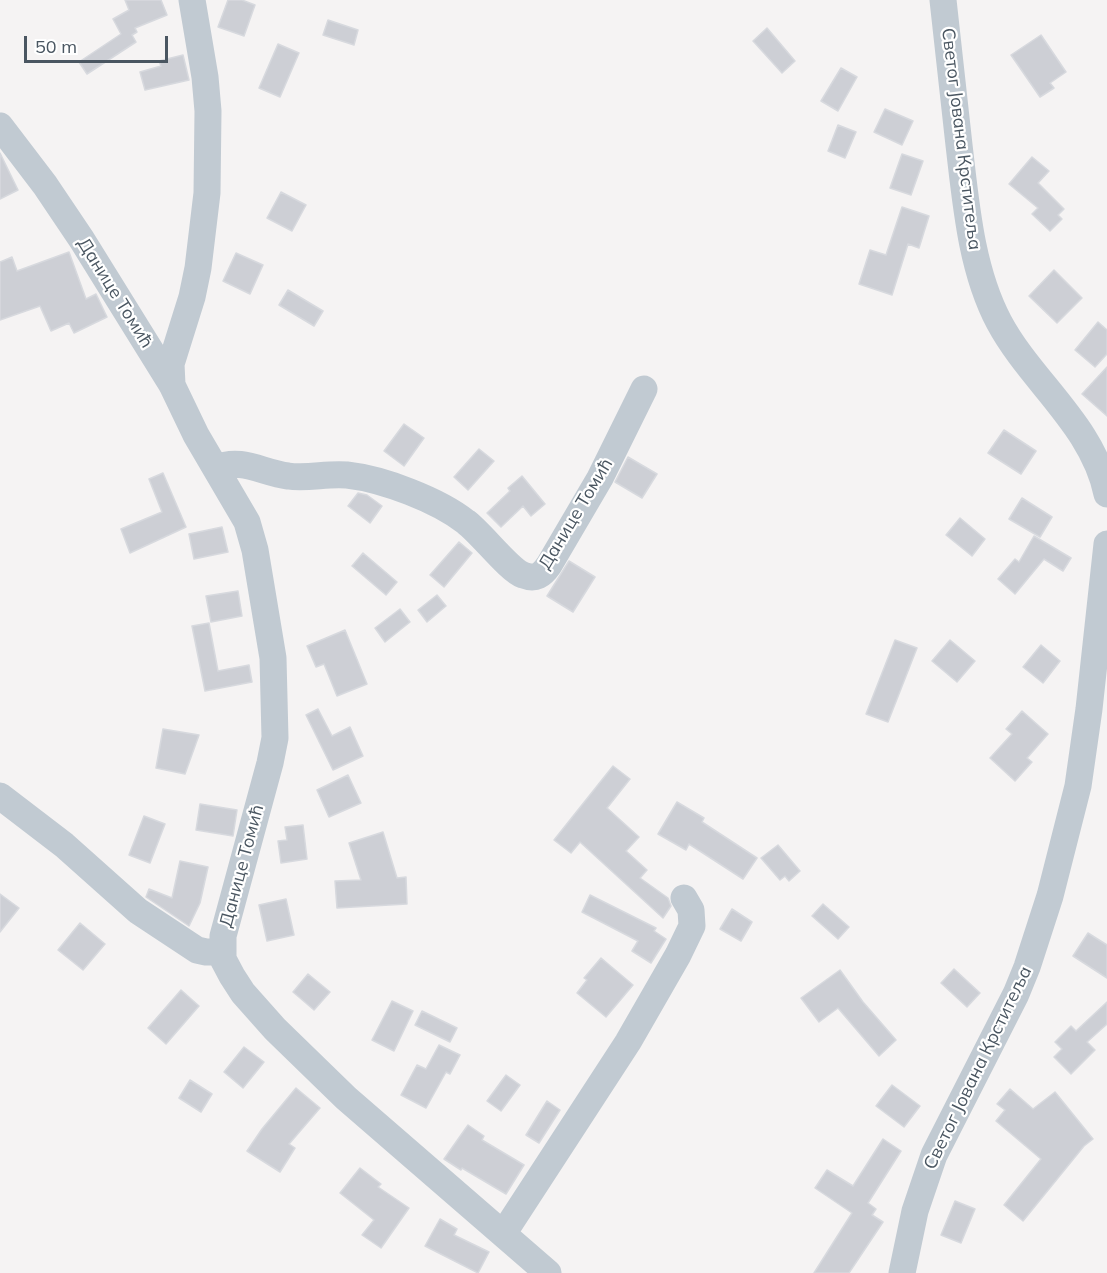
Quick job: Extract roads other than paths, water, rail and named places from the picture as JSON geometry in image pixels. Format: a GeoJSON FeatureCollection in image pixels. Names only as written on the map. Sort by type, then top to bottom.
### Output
{"type":"FeatureCollection","features":[{"type":"Feature","properties":{"kind":"street"},"geometry":{"type":"LineString","coordinates":[[172,385],[171,364],[192,297],[207,193],[208,111],[205,76],[192,0]]}},
{"type":"Feature","properties":{"kind":"street","name":"Светог Јована Крститеља"},"geometry":{"type":"LineString","coordinates":[[943,0],[963,183],[983,283],[999,322],[1084,439],[1099,464],[1106,485]]}},
{"type":"Feature","properties":{"kind":"street","name":"Данице Томић"},"geometry":{"type":"LineString","coordinates":[[0,126],[66,215],[172,385],[196,435],[243,513],[255,550],[269,625],[275,738],[223,936],[224,959],[243,993],[275,1029],[346,1098],[548,1273]]}},
{"type":"Feature","properties":{"kind":"street"},"geometry":{"type":"LineString","coordinates":[[150,350],[163,347],[178,336]]}},
{"type":"Feature","properties":{"kind":"street","name":"Данице Томић"},"geometry":{"type":"LineString","coordinates":[[217,468],[238,463],[266,472],[299,478],[325,474],[348,475],[420,496],[445,507],[467,522],[520,574],[533,578],[542,575],[549,565],[600,478],[644,389]]}},
{"type":"Feature","properties":{"kind":"street","name":"Светог Јована Крститеља"},"geometry":{"type":"LineString","coordinates":[[902,1273],[915,1211],[934,1155],[1016,994],[1050,896],[1080,775],[1107,551]]}},
{"type":"Feature","properties":{"kind":"street","name":"Данице Томић"},"geometry":{"type":"LineString","coordinates":[[0,796],[64,845],[138,911],[197,950],[223,952]]}},
{"type":"Feature","properties":{"kind":"street"},"geometry":{"type":"LineString","coordinates":[[503,1234],[628,1042],[678,955],[692,926],[691,910],[684,898]]}}]}
